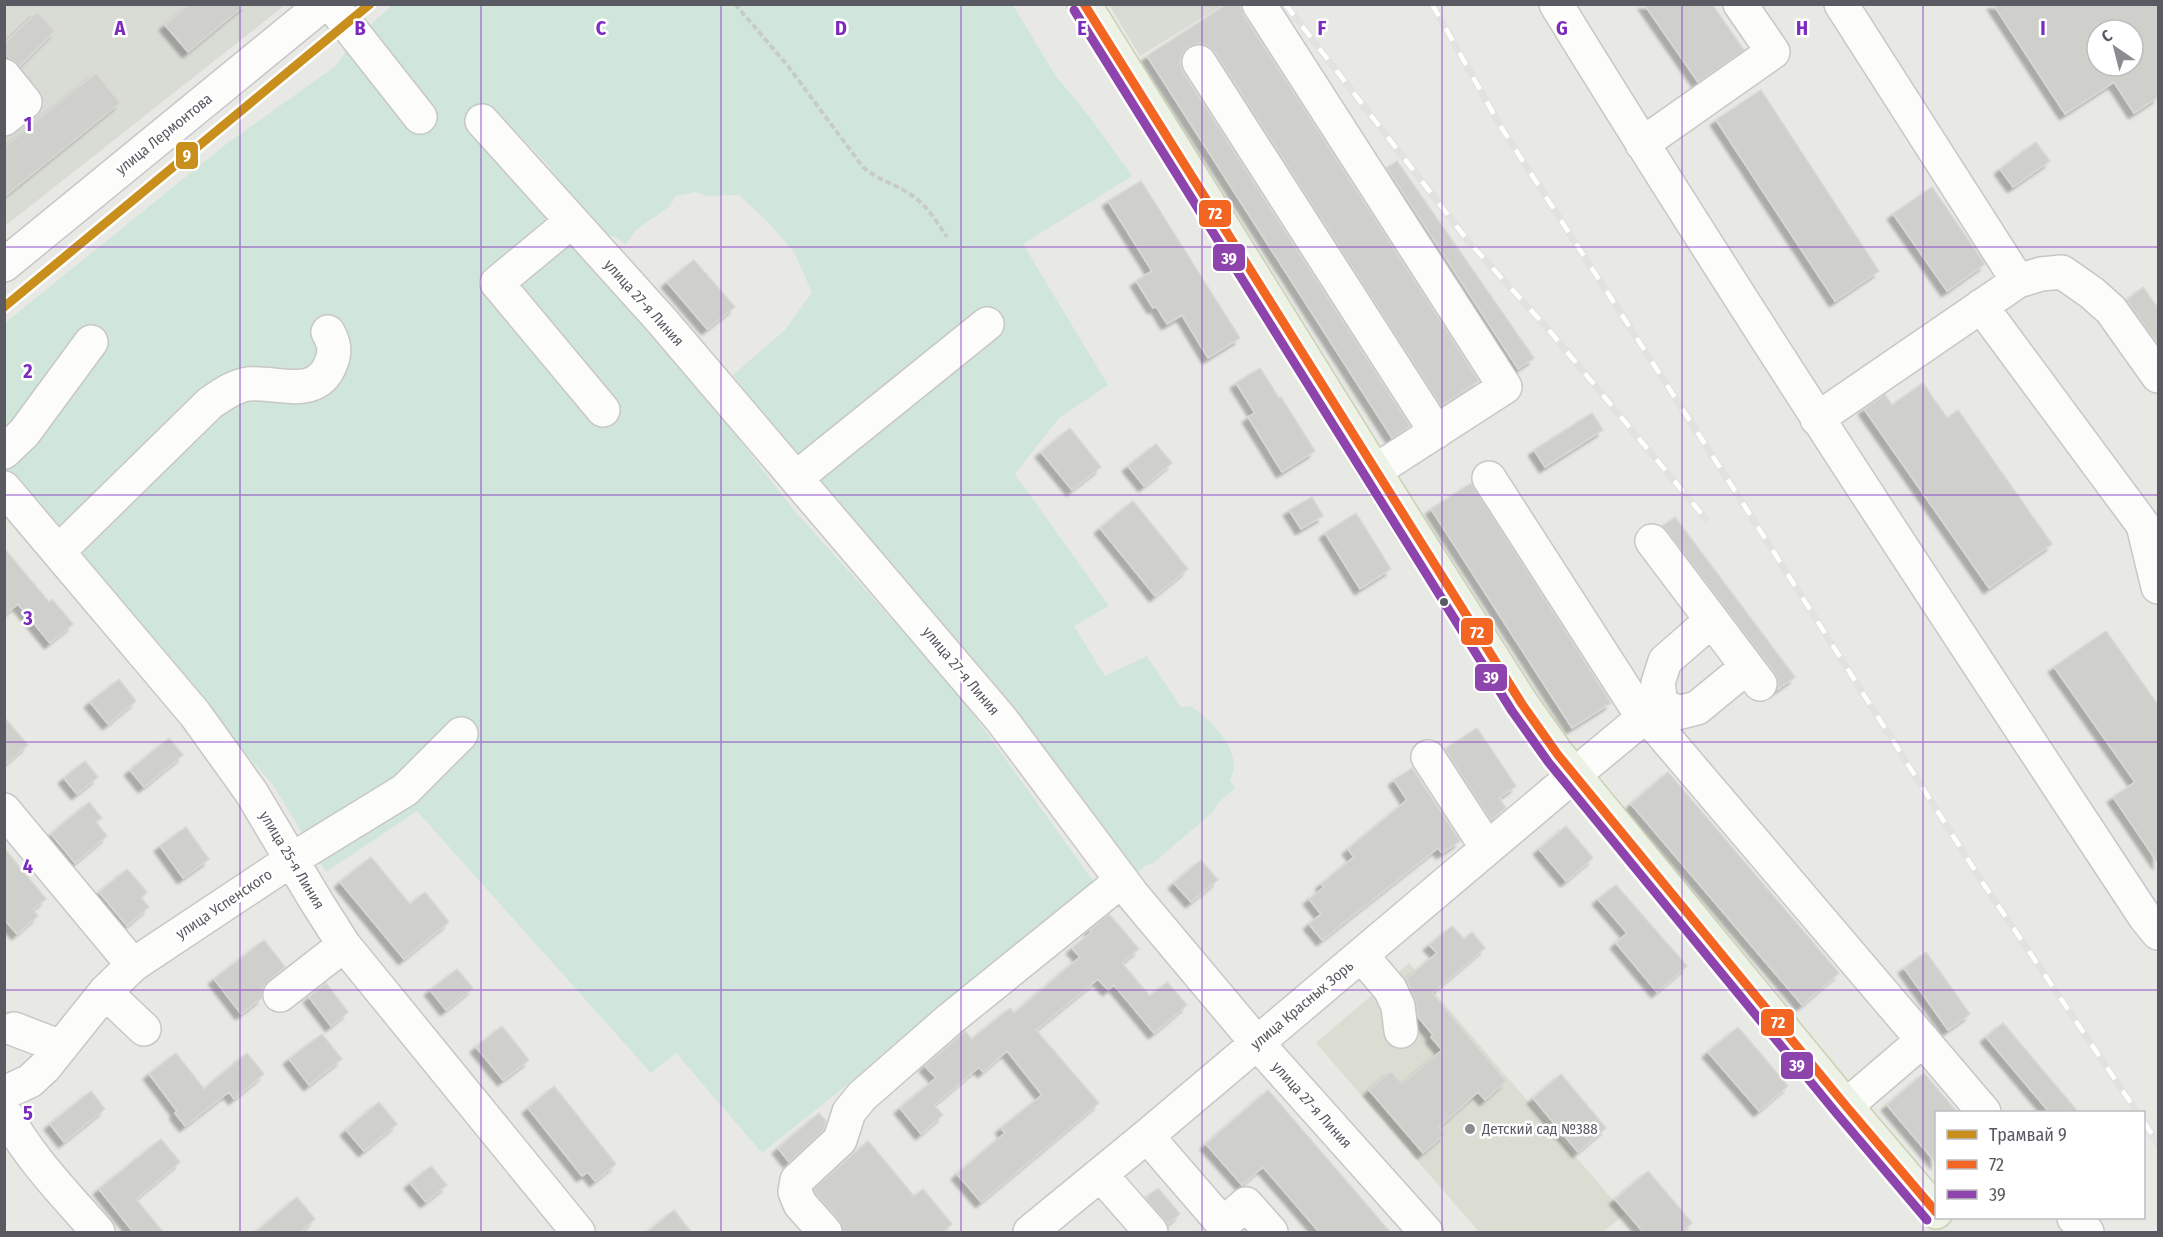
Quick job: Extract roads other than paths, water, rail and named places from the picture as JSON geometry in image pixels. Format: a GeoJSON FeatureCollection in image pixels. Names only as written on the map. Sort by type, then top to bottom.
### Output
{"type":"FeatureCollection","features":[{"type":"Feature","properties":{"kind":"main road"},"geometry":{"type":"LineString","coordinates":[[1084,4],[1522,704],[1573,776],[1935,1211]]}},
{"type":"Feature","properties":{"kind":"main road"},"geometry":{"type":"LineString","coordinates":[[1943,1219],[1954,1233]]}},
{"type":"Feature","properties":{"kind":"street"},"geometry":{"type":"LineString","coordinates":[[1260,4],[1505,387],[1375,471]]}},
{"type":"Feature","properties":{"kind":"street"},"geometry":{"type":"LineString","coordinates":[[1642,144],[1773,52],[1740,4]]}},
{"type":"Feature","properties":{"kind":"street"},"geometry":{"type":"LineString","coordinates":[[1841,4],[2018,281]]}},
{"type":"Feature","properties":{"kind":"street"},"geometry":{"type":"LineString","coordinates":[[324,5],[420,117]]}},
{"type":"Feature","properties":{"kind":"street","name":"улица Лермонтова"},"geometry":{"type":"LineString","coordinates":[[4,264],[324,5]]}},
{"type":"Feature","properties":{"kind":"street"},"geometry":{"type":"LineString","coordinates":[[1567,8],[1642,144],[1817,419],[2158,933]]}},
{"type":"Feature","properties":{"kind":"street"},"geometry":{"type":"LineString","coordinates":[[1199,62],[1436,432]]}},
{"type":"Feature","properties":{"kind":"street"},"geometry":{"type":"LineString","coordinates":[[4,76],[25,102],[4,119]]}},
{"type":"Feature","properties":{"kind":"street","name":"улица 27-я Линия"},"geometry":{"type":"LineString","coordinates":[[482,121],[662,321],[1001,718],[1121,881],[1257,1043],[1426,1233]]}},
{"type":"Feature","properties":{"kind":"street"},"geometry":{"type":"LineString","coordinates":[[572,221],[497,283],[603,410]]}},
{"type":"Feature","properties":{"kind":"street"},"geometry":{"type":"LineString","coordinates":[[1817,419],[2018,281],[2041,274],[2062,273],[2092,293],[2111,310],[2158,376]]}},
{"type":"Feature","properties":{"kind":"street"},"geometry":{"type":"LineString","coordinates":[[1981,306],[2143,525],[2158,587]]}},
{"type":"Feature","properties":{"kind":"street"},"geometry":{"type":"LineString","coordinates":[[796,478],[987,324]]}},
{"type":"Feature","properties":{"kind":"street"},"geometry":{"type":"LineString","coordinates":[[58,552],[210,403],[228,390],[247,384],[302,387],[317,381],[329,369],[334,356],[334,343],[328,332]]}},
{"type":"Feature","properties":{"kind":"street"},"geometry":{"type":"LineString","coordinates":[[4,452],[24,433],[91,342]]}},
{"type":"Feature","properties":{"kind":"street"},"geometry":{"type":"LineString","coordinates":[[1489,478],[1651,712],[1982,1111]]}},
{"type":"Feature","properties":{"kind":"street","name":"улица 25-я Линия"},"geometry":{"type":"LineString","coordinates":[[4,488],[195,714],[251,792],[344,945],[578,1233]]}},
{"type":"Feature","properties":{"kind":"street"},"geometry":{"type":"LineString","coordinates":[[1651,712],[1677,713],[1698,708],[1754,676],[1652,541]]}},
{"type":"Feature","properties":{"kind":"street"},"geometry":{"type":"LineString","coordinates":[[1651,712],[1665,661],[1712,620]]}},
{"type":"Feature","properties":{"kind":"street","name":"улица Красных Зорь"},"geometry":{"type":"LineString","coordinates":[[1030,1233],[1651,712]]}},
{"type":"Feature","properties":{"kind":"street","name":"улица Успенского"},"geometry":{"type":"LineString","coordinates":[[4,1093],[30,1081],[45,1067],[105,992],[133,965],[291,860],[405,790],[460,734]]}},
{"type":"Feature","properties":{"kind":"street"},"geometry":{"type":"LineString","coordinates":[[1428,757],[1487,848]]}},
{"type":"Feature","properties":{"kind":"street"},"geometry":{"type":"LineString","coordinates":[[4,810],[133,965]]}},
{"type":"Feature","properties":{"kind":"street"},"geometry":{"type":"LineString","coordinates":[[825,1233],[801,1204],[795,1192],[797,1180],[840,1140],[849,1112],[862,1096],[949,1020],[1121,881]]}},
{"type":"Feature","properties":{"kind":"street"},"geometry":{"type":"LineString","coordinates":[[280,995],[344,945]]}},
{"type":"Feature","properties":{"kind":"street"},"geometry":{"type":"LineString","coordinates":[[1361,955],[1390,989],[1398,1006],[1401,1031]]}},
{"type":"Feature","properties":{"kind":"street"},"geometry":{"type":"LineString","coordinates":[[105,992],[144,1029]]}},
{"type":"Feature","properties":{"kind":"street"},"geometry":{"type":"LineString","coordinates":[[14,1029],[61,1047]]}},
{"type":"Feature","properties":{"kind":"street"},"geometry":{"type":"LineString","coordinates":[[1846,1106],[1923,1040]]}},
{"type":"Feature","properties":{"kind":"street"},"geometry":{"type":"LineString","coordinates":[[4,1112],[33,1157],[98,1233]]}},
{"type":"Feature","properties":{"kind":"street"},"geometry":{"type":"LineString","coordinates":[[1147,1136],[1223,1224],[1246,1204],[1270,1233]]}},
{"type":"Feature","properties":{"kind":"street"},"geometry":{"type":"LineString","coordinates":[[1101,1175],[1152,1233]]}},
{"type":"Feature","properties":{"kind":"street"},"geometry":{"type":"LineString","coordinates":[[2075,1219],[2086,1233]]}},
{"type":"Feature","properties":{"kind":"railway"},"geometry":{"type":"LineString","coordinates":[[1285,4],[1468,241],[1548,329],[1705,518]]}},
{"type":"Feature","properties":{"kind":"railway"},"geometry":{"type":"LineString","coordinates":[[1432,4],[1501,127],[1981,880],[2136,1111]]}},
{"type":"Feature","properties":{"kind":"railway"},"geometry":{"type":"LineString","coordinates":[[2145,1124],[2158,1144]]}},
{"type":"Feature","properties":{"kind":"tram line","name":"9"},"geometry":{"type":"LineString","coordinates":[[4,307],[370,4]]}},
{"type":"Feature","properties":{"kind":"place","name":"Детский сад №388"},"geometry":{"type":"Point","coordinates":[1470,1129]}}]}
